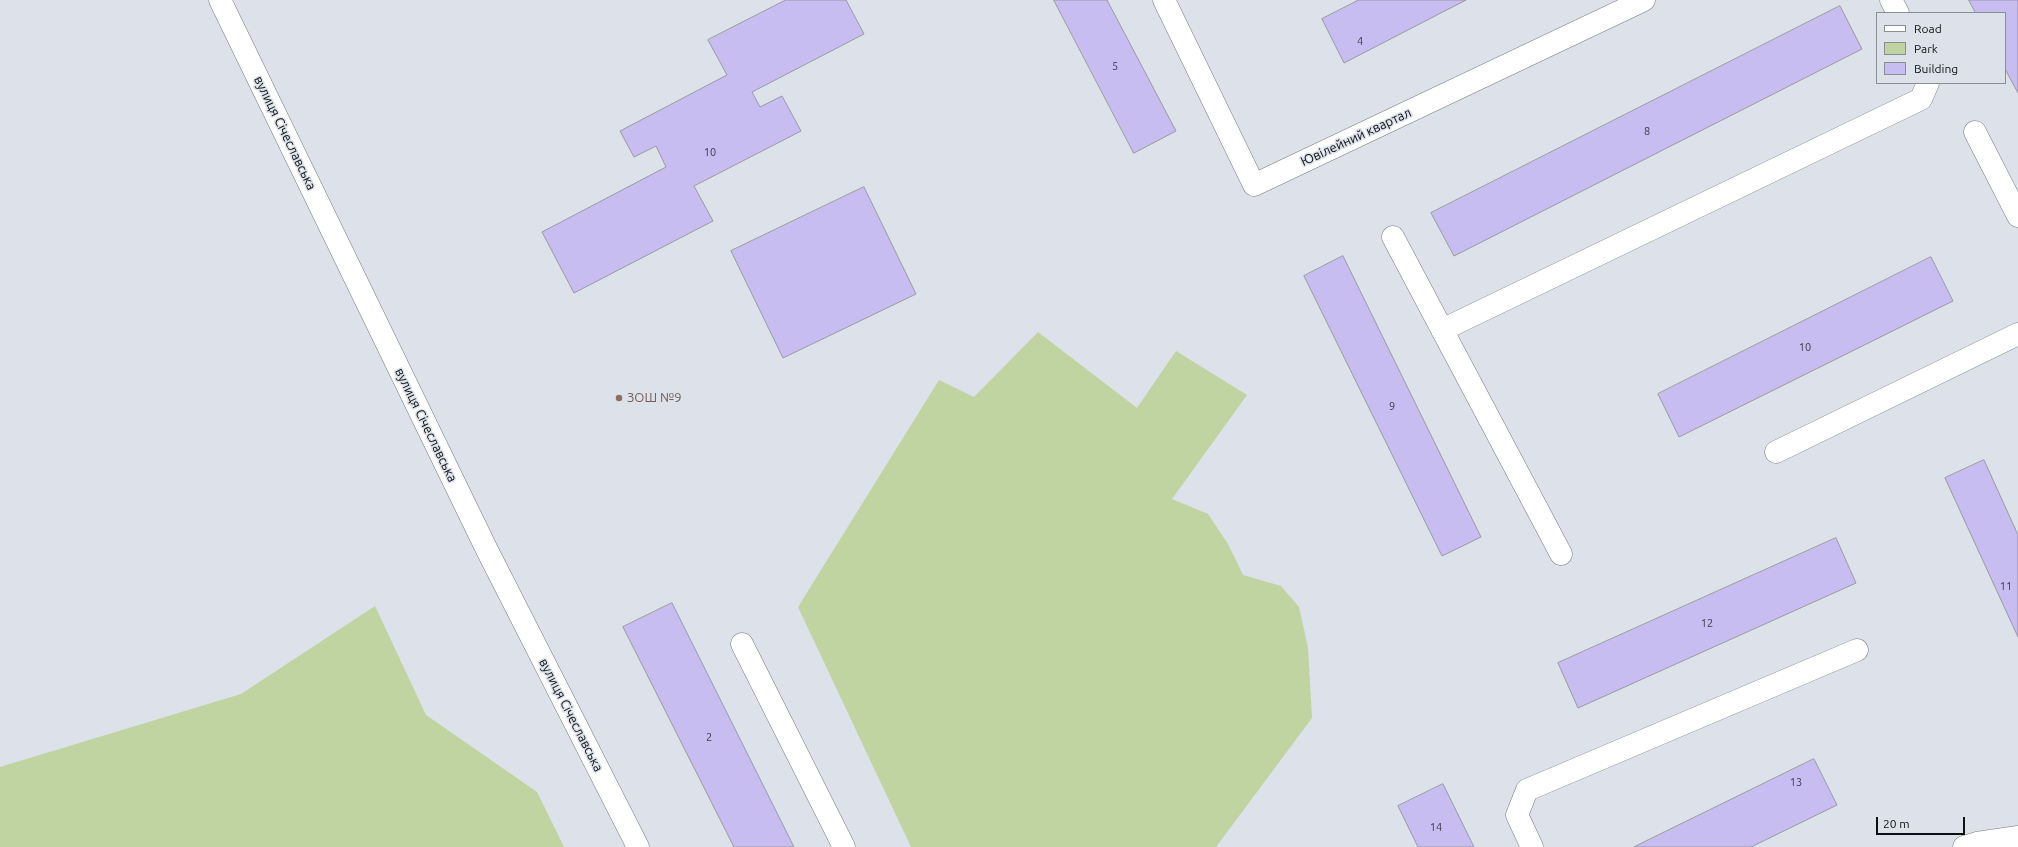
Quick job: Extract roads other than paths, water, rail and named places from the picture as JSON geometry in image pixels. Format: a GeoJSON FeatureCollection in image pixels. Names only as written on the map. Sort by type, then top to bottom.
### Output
{"type":"FeatureCollection","features":[{"type":"Feature","properties":{"kind":"street","name":"вулиця Січеславська"},"geometry":{"type":"LineString","coordinates":[[220,0],[487,550],[638,847]]}},
{"type":"Feature","properties":{"kind":"street","name":"Ювілейний квартал"},"geometry":{"type":"LineString","coordinates":[[1164,0],[1254,185],[1644,0]]}},
{"type":"Feature","properties":{"kind":"street"},"geometry":{"type":"LineString","coordinates":[[1891,0],[1897,12]]}},
{"type":"Feature","properties":{"kind":"street"},"geometry":{"type":"LineString","coordinates":[[1442,330],[1921,99],[1928,84]]}},
{"type":"Feature","properties":{"kind":"street"},"geometry":{"type":"LineString","coordinates":[[1975,132],[2018,216]]}},
{"type":"Feature","properties":{"kind":"street"},"geometry":{"type":"LineString","coordinates":[[1393,237],[1562,554]]}},
{"type":"Feature","properties":{"kind":"street"},"geometry":{"type":"LineString","coordinates":[[1776,452],[2018,334]]}},
{"type":"Feature","properties":{"kind":"street"},"geometry":{"type":"LineString","coordinates":[[742,644],[844,847]]}},
{"type":"Feature","properties":{"kind":"street"},"geometry":{"type":"LineString","coordinates":[[1532,847],[1517,815],[1527,790],[1857,650]]}},
{"type":"Feature","properties":{"kind":"street"},"geometry":{"type":"LineString","coordinates":[[1964,847],[1977,842],[2018,837]]}},
{"type":"Feature","properties":{"kind":"place","name":"ЗОШ №9"},"geometry":{"type":"Point","coordinates":[619,398]}}]}
